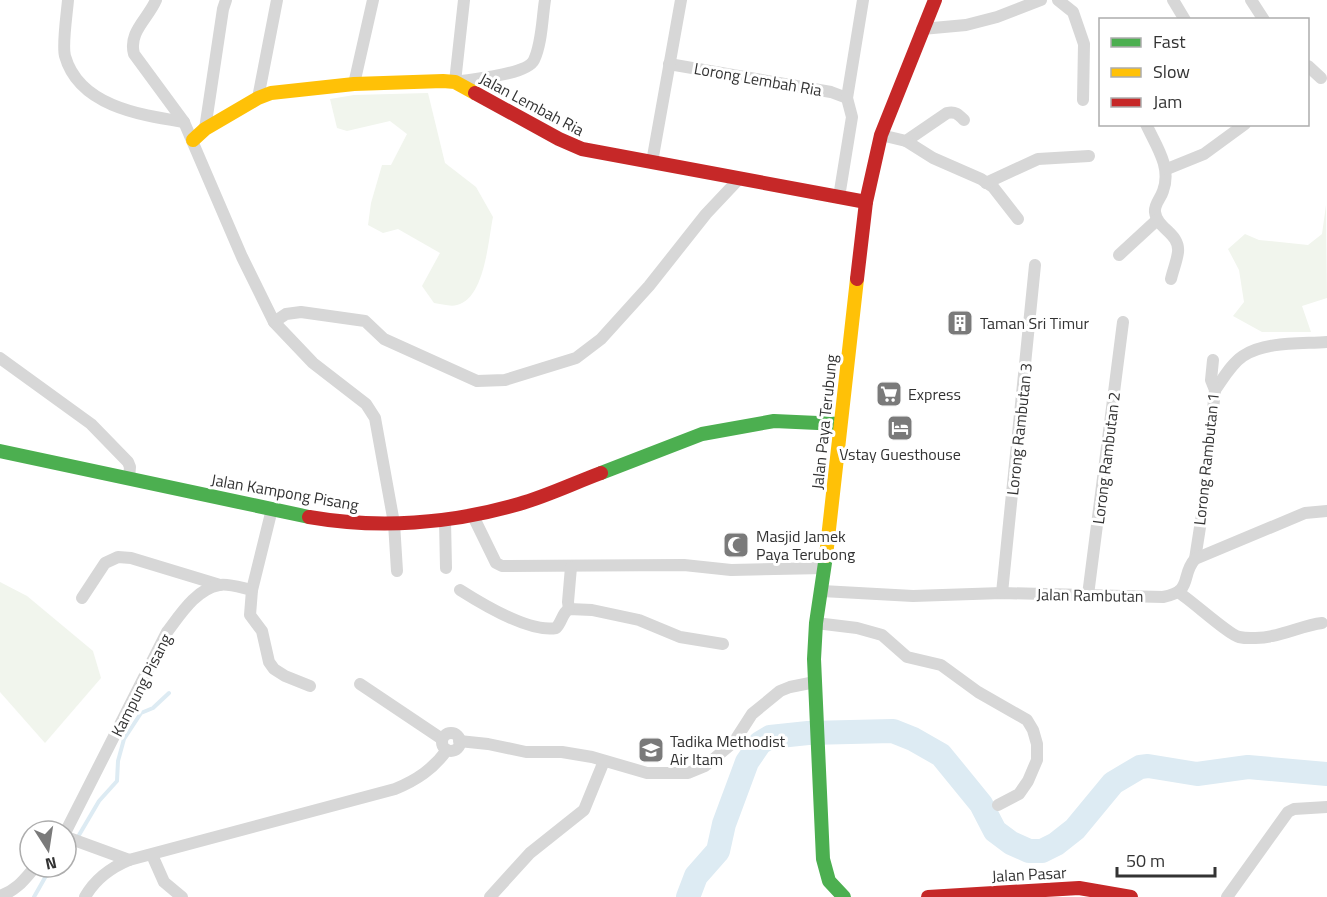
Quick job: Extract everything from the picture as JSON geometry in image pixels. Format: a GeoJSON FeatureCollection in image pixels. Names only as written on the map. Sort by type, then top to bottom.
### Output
{"type":"FeatureCollection","features":[{"type":"Feature","properties":{"kind":"main road","name":"Jalan Paya Terubung"},"geometry":{"type":"LineString","coordinates":[[823,859],[814,659],[816,624],[825,568],[866,202],[881,135],[935,0]]}},
{"type":"Feature","properties":{"kind":"main road","name":"Jalan Lembah Ria"},"geometry":{"type":"LineString","coordinates":[[193,140],[205,129],[258,98],[271,93],[354,84],[455,82],[559,139],[582,149],[866,202]]}},
{"type":"Feature","properties":{"kind":"main road","name":"Jalan Kampong Pisang"},"geometry":{"type":"LineString","coordinates":[[0,451],[272,509],[343,521],[394,523],[473,516],[522,503],[702,434],[774,421],[840,424]]}},
{"type":"Feature","properties":{"kind":"main road"},"geometry":{"type":"LineString","coordinates":[[822,897],[820,873],[823,859]]}},
{"type":"Feature","properties":{"kind":"main road"},"geometry":{"type":"LineString","coordinates":[[823,859],[828,881],[832,888],[844,897]]}},
{"type":"Feature","properties":{"kind":"main road","name":"Jalan Pasar"},"geometry":{"type":"LineString","coordinates":[[928,897],[1079,888],[1131,897]]}},
{"type":"Feature","properties":{"kind":"street"},"geometry":{"type":"LineString","coordinates":[[68,0],[64,54],[74,75],[90,93],[138,114],[184,122]]}},
{"type":"Feature","properties":{"kind":"street"},"geometry":{"type":"LineString","coordinates":[[156,0],[134,36],[132,45],[134,54],[184,122],[242,257],[274,322],[313,363],[366,404],[375,418],[394,523],[397,571]]}},
{"type":"Feature","properties":{"kind":"street"},"geometry":{"type":"LineString","coordinates":[[205,129],[226,0]]}},
{"type":"Feature","properties":{"kind":"street"},"geometry":{"type":"LineString","coordinates":[[258,98],[277,0]]}},
{"type":"Feature","properties":{"kind":"street"},"geometry":{"type":"LineString","coordinates":[[354,84],[373,0]]}},
{"type":"Feature","properties":{"kind":"street"},"geometry":{"type":"LineString","coordinates":[[464,0],[455,82],[527,68],[533,62],[537,51],[545,0]]}},
{"type":"Feature","properties":{"kind":"street"},"geometry":{"type":"LineString","coordinates":[[652,162],[681,0]]}},
{"type":"Feature","properties":{"kind":"street"},"geometry":{"type":"LineString","coordinates":[[839,197],[852,117],[847,98],[863,0]]}},
{"type":"Feature","properties":{"kind":"street"},"geometry":{"type":"LineString","coordinates":[[922,29],[966,25],[997,17],[1041,0]]}},
{"type":"Feature","properties":{"kind":"street"},"geometry":{"type":"LineString","coordinates":[[1058,0],[1072,12],[1084,44],[1083,100]]}},
{"type":"Feature","properties":{"kind":"street"},"geometry":{"type":"LineString","coordinates":[[1173,0],[1184,18]]}},
{"type":"Feature","properties":{"kind":"street"},"geometry":{"type":"LineString","coordinates":[[1251,0],[1263,18]]}},
{"type":"Feature","properties":{"kind":"street","name":"Lorong Lembah Ria"},"geometry":{"type":"LineString","coordinates":[[669,64],[831,92],[847,98]]}},
{"type":"Feature","properties":{"kind":"street"},"geometry":{"type":"LineString","coordinates":[[1309,67],[1321,78]]}},
{"type":"Feature","properties":{"kind":"street"},"geometry":{"type":"LineString","coordinates":[[906,141],[952,111],[964,120]]}},
{"type":"Feature","properties":{"kind":"street"},"geometry":{"type":"LineString","coordinates":[[1147,126],[1167,169],[1163,192],[1155,206],[1155,212],[1157,220],[1175,238],[1177,244],[1178,251],[1171,279]]}},
{"type":"Feature","properties":{"kind":"street"},"geometry":{"type":"LineString","coordinates":[[1167,169],[1204,154],[1242,126]]}},
{"type":"Feature","properties":{"kind":"street"},"geometry":{"type":"LineString","coordinates":[[881,135],[906,141],[933,158],[987,183],[1004,198],[1018,219]]}},
{"type":"Feature","properties":{"kind":"street"},"geometry":{"type":"LineString","coordinates":[[987,183],[1038,159],[1089,156]]}},
{"type":"Feature","properties":{"kind":"street"},"geometry":{"type":"LineString","coordinates":[[274,322],[286,314],[301,312],[365,321],[384,339],[477,381],[505,381],[576,357],[601,339],[649,286],[706,214],[739,178]]}},
{"type":"Feature","properties":{"kind":"street"},"geometry":{"type":"LineString","coordinates":[[1119,255],[1157,220]]}},
{"type":"Feature","properties":{"kind":"street","name":"Lorong Rambutan 3"},"geometry":{"type":"LineString","coordinates":[[1002,593],[1035,265]]}},
{"type":"Feature","properties":{"kind":"street","name":"Lorong Rambutan 2"},"geometry":{"type":"LineString","coordinates":[[1088,594],[1123,322]]}},
{"type":"Feature","properties":{"kind":"street"},"geometry":{"type":"LineString","coordinates":[[1215,390],[1243,356],[1284,343],[1327,342]]}},
{"type":"Feature","properties":{"kind":"street"},"geometry":{"type":"LineString","coordinates":[[0,358],[91,424],[128,462],[129,478]]}},
{"type":"Feature","properties":{"kind":"street","name":"Lorong Rambutan 1"},"geometry":{"type":"LineString","coordinates":[[1195,559],[1203,508],[1215,390],[1211,380],[1213,360]]}},
{"type":"Feature","properties":{"kind":"street"},"geometry":{"type":"LineString","coordinates":[[272,509],[252,590],[250,615],[262,631],[269,662],[274,669],[310,686]]}},
{"type":"Feature","properties":{"kind":"street"},"geometry":{"type":"LineString","coordinates":[[1322,623],[1271,636],[1239,637],[1230,633],[1196,603],[1178,592],[1185,584],[1190,566],[1195,559],[1305,513],[1327,511]]}},
{"type":"Feature","properties":{"kind":"street"},"geometry":{"type":"LineString","coordinates":[[473,516],[496,562],[502,566],[684,565],[731,570],[825,568]]}},
{"type":"Feature","properties":{"kind":"street"},"geometry":{"type":"LineString","coordinates":[[445,520],[446,568]]}},
{"type":"Feature","properties":{"kind":"street"},"geometry":{"type":"LineString","coordinates":[[82,598],[105,562],[118,557],[131,558],[220,585],[252,590]]}},
{"type":"Feature","properties":{"kind":"street"},"geometry":{"type":"LineString","coordinates":[[569,609],[571,567]]}},
{"type":"Feature","properties":{"kind":"street","name":"Kampung Pisang"},"geometry":{"type":"LineString","coordinates":[[78,824],[167,632],[195,597],[220,585]]}},
{"type":"Feature","properties":{"kind":"street"},"geometry":{"type":"LineString","coordinates":[[460,590],[485,606],[516,621],[551,629],[560,624],[569,609],[592,610],[639,620],[680,637],[723,644]]}},
{"type":"Feature","properties":{"kind":"street","name":"Jalan Rambutan"},"geometry":{"type":"LineString","coordinates":[[822,591],[913,596],[1002,593],[1163,597],[1178,592]]}},
{"type":"Feature","properties":{"kind":"street"},"geometry":{"type":"LineString","coordinates":[[816,624],[857,628],[882,635],[907,657],[941,665],[978,693],[1027,720],[1037,744],[1037,760],[1028,781],[1019,794],[998,805]]}},
{"type":"Feature","properties":{"kind":"street"},"geometry":{"type":"LineString","coordinates":[[85,897],[91,886],[101,876],[114,866],[129,860],[395,789],[416,780],[426,773],[445,745],[445,736],[450,733],[456,735],[459,741],[526,752],[562,752],[592,757],[647,773],[688,773],[705,766],[734,742],[752,714],[780,691],[815,682]]}},
{"type":"Feature","properties":{"kind":"street"},"geometry":{"type":"LineString","coordinates":[[360,684],[445,745]]}},
{"type":"Feature","properties":{"kind":"street"},"geometry":{"type":"LineString","coordinates":[[490,897],[530,854],[584,810],[604,761]]}},
{"type":"Feature","properties":{"kind":"street"},"geometry":{"type":"LineString","coordinates":[[1230,896],[1288,812],[1294,809],[1327,807]]}},
{"type":"Feature","properties":{"kind":"street"},"geometry":{"type":"LineString","coordinates":[[78,839],[129,860]]}},
{"type":"Feature","properties":{"kind":"street"},"geometry":{"type":"LineString","coordinates":[[152,855],[164,882],[182,897]]}},
{"type":"Feature","properties":{"kind":"street"},"geometry":{"type":"LineString","coordinates":[[0,896],[11,892],[26,879]]}},
{"type":"Feature","properties":{"kind":"shaded area"},"geometry":{"type":"Polygon","coordinates":[[[428,93],[445,163],[476,187],[493,217],[484,267],[474,292],[455,306],[434,303],[422,286],[440,253],[398,229],[383,233],[368,225],[371,203],[382,165],[391,165],[407,134],[390,121],[347,131],[337,128],[330,99],[354,95],[428,93]]]}},
{"type":"Feature","properties":{"kind":"shaded area"},"geometry":{"type":"Polygon","coordinates":[[[1326,205],[1327,298],[1302,306],[1311,332],[1262,332],[1233,316],[1244,302],[1239,270],[1228,249],[1245,234],[1259,240],[1308,245],[1322,234],[1326,205]]]}},
{"type":"Feature","properties":{"kind":"shaded area"},"geometry":{"type":"Polygon","coordinates":[[[0,582],[27,596],[93,651],[101,678],[45,743],[0,692],[0,582]]]}},
{"type":"Feature","properties":{"kind":"waterway"},"geometry":{"type":"LineString","coordinates":[[78,837],[99,801],[117,781],[118,761],[124,739],[141,713],[153,708],[169,693]]}},
{"type":"Feature","properties":{"kind":"waterway"},"geometry":{"type":"LineString","coordinates":[[688,897],[696,876],[718,851],[724,824],[747,762],[760,743],[770,737],[808,733],[893,731],[913,739],[941,755],[981,804],[995,831],[1011,843],[1029,851],[1042,851],[1056,844],[1075,829],[1113,783],[1140,767],[1148,766],[1197,774],[1248,767],[1327,774]]}},
{"type":"Feature","properties":{"kind":"waterway"},"geometry":{"type":"LineString","coordinates":[[34,897],[44,879]]}},
{"type":"Feature","properties":{"kind":"traffic: fast"},"geometry":{"type":"LineString","coordinates":[[601,473],[702,434],[774,421],[840,424]]}},
{"type":"Feature","properties":{"kind":"traffic: fast"},"geometry":{"type":"LineString","coordinates":[[0,451],[309,517]]}},
{"type":"Feature","properties":{"kind":"traffic: fast"},"geometry":{"type":"LineString","coordinates":[[826,556],[816,623],[814,659],[823,859],[829,881],[844,897]]}},
{"type":"Feature","properties":{"kind":"traffic: slow"},"geometry":{"type":"LineString","coordinates":[[193,140],[205,129],[258,98],[271,93],[354,84],[443,81],[455,82],[475,93]]}},
{"type":"Feature","properties":{"kind":"traffic: slow"},"geometry":{"type":"LineString","coordinates":[[826,556],[857,279]]}},
{"type":"Feature","properties":{"kind":"traffic: jam"},"geometry":{"type":"LineString","coordinates":[[857,279],[866,202],[881,135],[935,0]]}},
{"type":"Feature","properties":{"kind":"traffic: jam"},"geometry":{"type":"LineString","coordinates":[[475,93],[559,139],[582,149],[866,202]]}},
{"type":"Feature","properties":{"kind":"traffic: jam"},"geometry":{"type":"LineString","coordinates":[[309,517],[361,523],[441,520],[493,511],[529,501],[601,473]]}},
{"type":"Feature","properties":{"kind":"traffic: jam"},"geometry":{"type":"LineString","coordinates":[[928,897],[1079,888],[1131,897]]}},
{"type":"Feature","properties":{"kind":"place","name":"Taman Sri Timur"},"geometry":{"type":"Point","coordinates":[960,323]}},
{"type":"Feature","properties":{"kind":"place","name":"Express"},"geometry":{"type":"Point","coordinates":[889,394]}},
{"type":"Feature","properties":{"kind":"place","name":"Vstay Guesthouse"},"geometry":{"type":"Point","coordinates":[900,428]}},
{"type":"Feature","properties":{"kind":"place","name":"Masjid Jamek Paya Terubong"},"geometry":{"type":"Point","coordinates":[736,545]}},
{"type":"Feature","properties":{"kind":"place","name":"Tadika Methodist Air Itam"},"geometry":{"type":"Point","coordinates":[651,750]}}]}
